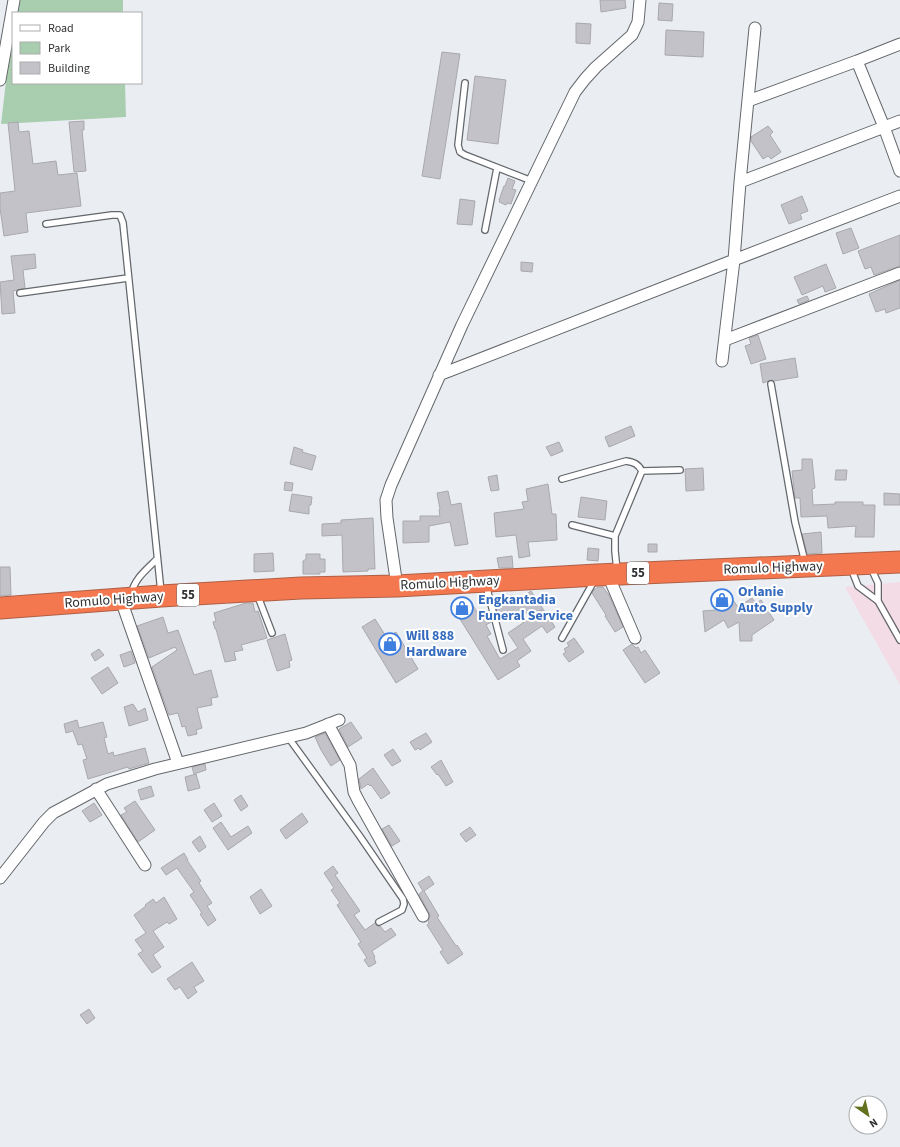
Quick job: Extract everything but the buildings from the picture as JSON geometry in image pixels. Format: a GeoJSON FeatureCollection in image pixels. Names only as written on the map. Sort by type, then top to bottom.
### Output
{"type":"FeatureCollection","features":[{"type":"Feature","properties":{"kind":"highway","name":"Romulo Highway"},"geometry":{"type":"LineString","coordinates":[[0,608],[256,590],[398,586],[900,562]]}},
{"type":"Feature","properties":{"kind":"street"},"geometry":{"type":"LineString","coordinates":[[0,80],[14,0]]}},
{"type":"Feature","properties":{"kind":"street"},"geometry":{"type":"LineString","coordinates":[[398,586],[387,518],[386,500],[403,455],[465,318],[575,92],[584,79],[596,67],[632,35],[638,22],[640,0]]}},
{"type":"Feature","properties":{"kind":"street"},"geometry":{"type":"LineString","coordinates":[[722,361],[734,260],[755,28]]}},
{"type":"Feature","properties":{"kind":"street"},"geometry":{"type":"LineString","coordinates":[[748,101],[900,44]]}},
{"type":"Feature","properties":{"kind":"street"},"geometry":{"type":"LineString","coordinates":[[857,61],[900,171]]}},
{"type":"Feature","properties":{"kind":"street"},"geometry":{"type":"LineString","coordinates":[[740,182],[900,121]]}},
{"type":"Feature","properties":{"kind":"street"},"geometry":{"type":"LineString","coordinates":[[439,375],[900,196]]}},
{"type":"Feature","properties":{"kind":"street"},"geometry":{"type":"LineString","coordinates":[[725,340],[900,273]]}},
{"type":"Feature","properties":{"kind":"street"},"geometry":{"type":"LineString","coordinates":[[608,575],[635,638]]}},
{"type":"Feature","properties":{"kind":"street"},"geometry":{"type":"LineString","coordinates":[[126,600],[178,763]]}},
{"type":"Feature","properties":{"kind":"street"},"geometry":{"type":"LineString","coordinates":[[0,878],[44,822],[53,813],[96,789],[134,775],[315,730],[339,720]]}},
{"type":"Feature","properties":{"kind":"street"},"geometry":{"type":"LineString","coordinates":[[328,724],[350,766],[354,792],[424,916]]}},
{"type":"Feature","properties":{"kind":"street"},"geometry":{"type":"LineString","coordinates":[[96,789],[144,865]]}},
{"type":"Feature","properties":{"kind":"lane"},"geometry":{"type":"LineString","coordinates":[[465,83],[458,145],[460,152],[532,181]]}},
{"type":"Feature","properties":{"kind":"lane"},"geometry":{"type":"LineString","coordinates":[[485,230],[497,168]]}},
{"type":"Feature","properties":{"kind":"lane"},"geometry":{"type":"LineString","coordinates":[[46,224],[112,215],[120,215],[123,223],[161,596]]}},
{"type":"Feature","properties":{"kind":"lane"},"geometry":{"type":"LineString","coordinates":[[20,293],[128,278]]}},
{"type":"Feature","properties":{"kind":"lane"},"geometry":{"type":"LineString","coordinates":[[771,384],[795,522],[806,566]]}},
{"type":"Feature","properties":{"kind":"lane"},"geometry":{"type":"LineString","coordinates":[[562,479],[626,461],[638,465],[642,471]]}},
{"type":"Feature","properties":{"kind":"lane"},"geometry":{"type":"LineString","coordinates":[[642,471],[680,470]]}},
{"type":"Feature","properties":{"kind":"lane"},"geometry":{"type":"LineString","coordinates":[[562,638],[608,575],[615,551],[615,536],[642,471]]}},
{"type":"Feature","properties":{"kind":"lane"},"geometry":{"type":"LineString","coordinates":[[572,525],[615,536]]}},
{"type":"Feature","properties":{"kind":"lane"},"geometry":{"type":"LineString","coordinates":[[126,600],[136,581],[157,559]]}},
{"type":"Feature","properties":{"kind":"lane"},"geometry":{"type":"LineString","coordinates":[[859,564],[858,586],[878,601],[900,640]]}},
{"type":"Feature","properties":{"kind":"lane"},"geometry":{"type":"LineString","coordinates":[[859,564],[878,583],[878,601]]}},
{"type":"Feature","properties":{"kind":"lane"},"geometry":{"type":"LineString","coordinates":[[485,581],[503,650]]}},
{"type":"Feature","properties":{"kind":"lane"},"geometry":{"type":"LineString","coordinates":[[256,590],[272,633]]}},
{"type":"Feature","properties":{"kind":"lane"},"geometry":{"type":"LineString","coordinates":[[288,737],[403,899],[404,904],[402,910],[379,922]]}},
{"type":"Feature","properties":{"kind":"shaded area"},"geometry":{"type":"Polygon","coordinates":[[[900,582],[900,685],[845,587],[900,582]]]}},
{"type":"Feature","properties":{"kind":"green space"},"geometry":{"type":"Polygon","coordinates":[[[16,0],[123,0],[123,12],[14,12],[16,0]]]}},
{"type":"Feature","properties":{"kind":"green space"},"geometry":{"type":"Polygon","coordinates":[[[12,30],[12,84],[125,84],[126,117],[1,124],[12,30]]]}},
{"type":"Feature","properties":{"kind":"place","name":"Orlanie Auto Supply"},"geometry":{"type":"Point","coordinates":[722,600]}},
{"type":"Feature","properties":{"kind":"place","name":"Engkantadia Funeral Service"},"geometry":{"type":"Point","coordinates":[462,608]}},
{"type":"Feature","properties":{"kind":"place","name":"Will 888 Hardware"},"geometry":{"type":"Point","coordinates":[390,644]}}]}
